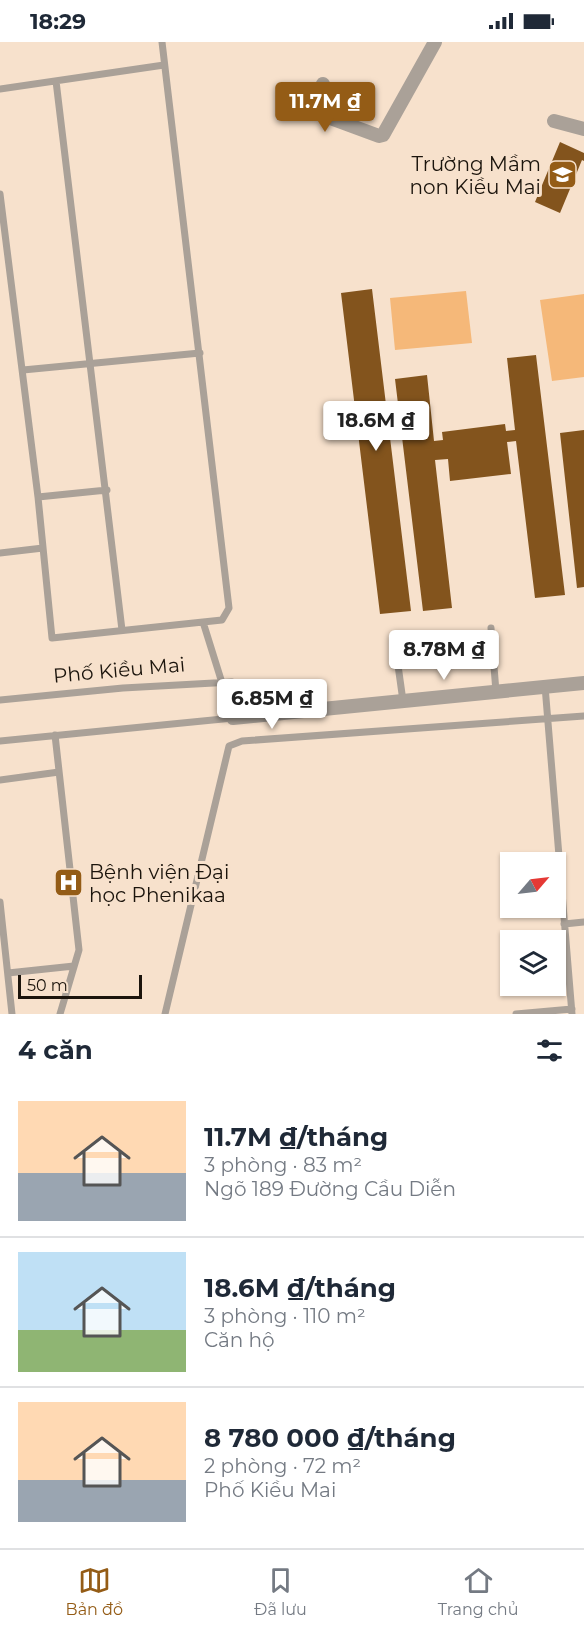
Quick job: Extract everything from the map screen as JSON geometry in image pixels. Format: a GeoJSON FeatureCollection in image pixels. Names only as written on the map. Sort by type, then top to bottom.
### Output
{"type":"FeatureCollection","features":[{"type":"Feature","properties":{"kind":"street"},"geometry":{"type":"LineString","coordinates":[[323,84],[312,106],[314,112],[379,136],[385,133],[435,42]]}},
{"type":"Feature","properties":{"kind":"street"},"geometry":{"type":"LineString","coordinates":[[554,121],[584,129]]}},
{"type":"Feature","properties":{"kind":"street","name":"Phố Kiều Mai"},"geometry":{"type":"LineString","coordinates":[[233,718],[584,683]]}},
{"type":"Feature","properties":{"kind":"lane"},"geometry":{"type":"LineString","coordinates":[[0,194],[38,497],[52,638],[222,620],[229,608],[162,42]]}},
{"type":"Feature","properties":{"kind":"lane"},"geometry":{"type":"LineString","coordinates":[[0,89],[164,65]]}},
{"type":"Feature","properties":{"kind":"lane"},"geometry":{"type":"LineString","coordinates":[[56,81],[122,630]]}},
{"type":"Feature","properties":{"kind":"lane"},"geometry":{"type":"LineString","coordinates":[[23,370],[200,353]]}},
{"type":"Feature","properties":{"kind":"lane"},"geometry":{"type":"LineString","coordinates":[[38,497],[106,490]]}},
{"type":"Feature","properties":{"kind":"lane"},"geometry":{"type":"LineString","coordinates":[[0,553],[43,548]]}},
{"type":"Feature","properties":{"kind":"lane"},"geometry":{"type":"LineString","coordinates":[[204,622],[233,718]]}},
{"type":"Feature","properties":{"kind":"lane"},"geometry":{"type":"LineString","coordinates":[[491,628],[496,692]]}},
{"type":"Feature","properties":{"kind":"lane"},"geometry":{"type":"LineString","coordinates":[[395,644],[403,701]]}},
{"type":"Feature","properties":{"kind":"lane","name":"Phố Kiều Mai"},"geometry":{"type":"LineString","coordinates":[[0,700],[123,688],[232,681],[307,710]]}},
{"type":"Feature","properties":{"kind":"lane"},"geometry":{"type":"LineString","coordinates":[[516,1014],[572,1012],[545,686]]}},
{"type":"Feature","properties":{"kind":"lane"},"geometry":{"type":"LineString","coordinates":[[165,1014],[229,746],[242,741],[584,716]]}},
{"type":"Feature","properties":{"kind":"lane","name":"Phố Kiều Mai"},"geometry":{"type":"LineString","coordinates":[[0,741],[233,718]]}},
{"type":"Feature","properties":{"kind":"lane"},"geometry":{"type":"LineString","coordinates":[[55,735],[79,950],[60,1014]]}},
{"type":"Feature","properties":{"kind":"lane"},"geometry":{"type":"LineString","coordinates":[[0,780],[59,772]]}},
{"type":"Feature","properties":{"kind":"lane"},"geometry":{"type":"LineString","coordinates":[[0,902],[12,1014]]}},
{"type":"Feature","properties":{"kind":"lane"},"geometry":{"type":"LineString","coordinates":[[564,924],[584,922]]}},
{"type":"Feature","properties":{"kind":"lane"},"geometry":{"type":"LineString","coordinates":[[8,973],[74,966]]}},
{"type":"Feature","properties":{"kind":"shaded area"},"geometry":{"type":"Polygon","coordinates":[[[466,291],[472,343],[395,350],[390,298],[466,291]]]}},
{"type":"Feature","properties":{"kind":"shaded area"},"geometry":{"type":"Polygon","coordinates":[[[584,294],[584,377],[552,381],[540,300],[584,294]]]}},
{"type":"Feature","properties":{"kind":"building"},"geometry":{"type":"Polygon","coordinates":[[[560,142],[584,153],[584,161],[582,160],[560,213],[535,202],[560,142]]]}},
{"type":"Feature","properties":{"kind":"building"},"geometry":{"type":"Polygon","coordinates":[[[372,289],[411,611],[380,614],[341,293],[372,289]]]}},
{"type":"Feature","properties":{"kind":"building"},"geometry":{"type":"Polygon","coordinates":[[[536,355],[565,595],[535,598],[516,441],[507,442],[511,474],[450,481],[448,459],[435,460],[452,608],[423,611],[395,379],[427,375],[434,441],[443,440],[442,432],[505,424],[506,431],[515,430],[507,358],[536,355]]]}},
{"type":"Feature","properties":{"kind":"building"},"geometry":{"type":"Polygon","coordinates":[[[584,430],[584,587],[577,588],[560,433],[584,430]]]}},
{"type":"Feature","properties":{"kind":"place","name":"Trường Mầm non Kiều Mai"},"geometry":{"type":"Point","coordinates":[562,175]}},
{"type":"Feature","properties":{"kind":"place","name":"Bệnh viện Đại học Phenikaa"},"geometry":{"type":"Point","coordinates":[68,883]}}]}
